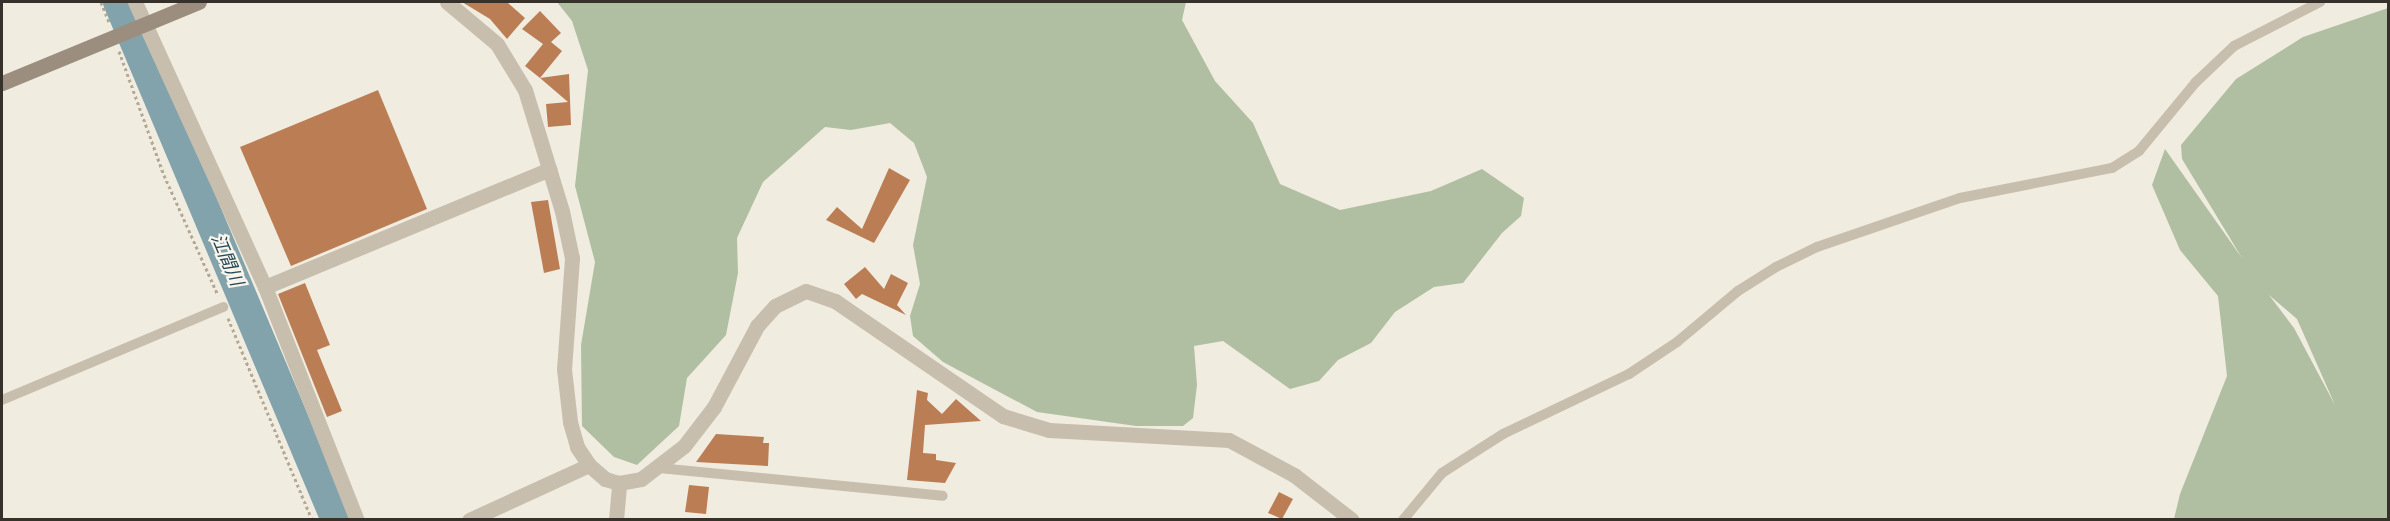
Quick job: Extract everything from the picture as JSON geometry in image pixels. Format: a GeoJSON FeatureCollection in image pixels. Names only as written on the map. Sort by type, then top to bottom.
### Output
{"type":"FeatureCollection","features":[{"type":"Feature","properties":{"kind":"street"},"geometry":{"type":"LineString","coordinates":[[135,2],[140,24],[265,287],[357,519]]}},
{"type":"Feature","properties":{"kind":"street"},"geometry":{"type":"LineString","coordinates":[[2,83],[140,24],[199,2]]}},
{"type":"Feature","properties":{"kind":"street"},"geometry":{"type":"LineString","coordinates":[[447,2],[497,44],[512,65],[525,90],[550,169],[572,258],[565,391],[577,447],[589,465],[605,479],[619,483],[641,479],[659,468],[701,428],[757,326],[775,306],[806,291],[835,301],[1003,416],[1048,430],[1229,440],[1294,475],[1352,519]]}},
{"type":"Feature","properties":{"kind":"street"},"geometry":{"type":"LineString","coordinates":[[265,287],[550,169]]}},
{"type":"Feature","properties":{"kind":"street"},"geometry":{"type":"LineString","coordinates":[[469,519],[589,465]]}},
{"type":"Feature","properties":{"kind":"street"},"geometry":{"type":"LineString","coordinates":[[616,519],[619,483]]}},
{"type":"Feature","properties":{"kind":"lane"},"geometry":{"type":"LineString","coordinates":[[1403,519],[1442,473],[1503,434],[1629,374],[1677,342],[1738,291],[1796,257],[1960,198],[2112,168],[2139,151],[2195,83],[2234,46],[2320,2]]}},
{"type":"Feature","properties":{"kind":"lane"},"geometry":{"type":"LineString","coordinates":[[2,400],[223,307]]}},
{"type":"Feature","properties":{"kind":"lane"},"geometry":{"type":"LineString","coordinates":[[659,468],[943,496]]}},
{"type":"Feature","properties":{"kind":"path"},"geometry":{"type":"LineString","coordinates":[[101,2],[117,34],[141,119],[312,519]]}},
{"type":"Feature","properties":{"kind":"green space"},"geometry":{"type":"Polygon","coordinates":[[[557,2],[1186,2],[1182,20],[1215,81],[1253,123],[1280,184],[1340,210],[1431,191],[1482,169],[1524,198],[1521,216],[1502,233],[1463,283],[1434,287],[1395,312],[1371,343],[1338,360],[1319,381],[1290,389],[1223,341],[1194,346],[1197,385],[1193,418],[1183,426],[1136,426],[1037,412],[943,362],[913,336],[910,316],[920,284],[913,245],[927,177],[914,143],[890,123],[851,130],[825,127],[763,182],[737,238],[738,273],[726,335],[687,378],[679,426],[637,465],[614,457],[582,426],[581,345],[595,262],[575,186],[588,70],[572,21],[557,2]]]}},
{"type":"Feature","properties":{"kind":"green space"},"geometry":{"type":"Polygon","coordinates":[[[2388,8],[2388,519],[2174,519],[2180,494],[2227,376],[2218,296],[2180,250],[2152,185],[2165,149],[2242,258],[2182,159],[2181,145],[2236,79],[2303,37],[2388,8]],[[2269,295],[2294,328],[2335,405],[2297,319],[2269,295]]]}},
{"type":"Feature","properties":{"kind":"building"},"geometry":{"type":"Polygon","coordinates":[[[462,2],[507,2],[525,18],[507,39],[490,19],[462,2]]]}},
{"type":"Feature","properties":{"kind":"building"},"geometry":{"type":"Polygon","coordinates":[[[540,11],[561,33],[551,42],[562,51],[540,78],[525,66],[543,44],[522,29],[540,11]]]}},
{"type":"Feature","properties":{"kind":"building"},"geometry":{"type":"Polygon","coordinates":[[[569,74],[571,125],[548,127],[546,104],[568,102],[540,78],[569,74]]]}},
{"type":"Feature","properties":{"kind":"building"},"geometry":{"type":"Polygon","coordinates":[[[378,90],[427,209],[291,266],[240,147],[378,90]]]}},
{"type":"Feature","properties":{"kind":"building"},"geometry":{"type":"Polygon","coordinates":[[[889,168],[910,180],[874,243],[826,220],[837,207],[862,229],[889,168]]]}},
{"type":"Feature","properties":{"kind":"building"},"geometry":{"type":"Polygon","coordinates":[[[548,200],[560,269],[544,273],[531,202],[548,200]]]}},
{"type":"Feature","properties":{"kind":"building"},"geometry":{"type":"Polygon","coordinates":[[[865,267],[884,289],[891,274],[908,283],[897,305],[906,315],[862,294],[856,299],[844,284],[865,267]]]}},
{"type":"Feature","properties":{"kind":"building"},"geometry":{"type":"Polygon","coordinates":[[[305,283],[330,345],[317,350],[342,411],[327,417],[278,294],[305,283]]]}},
{"type":"Feature","properties":{"kind":"building"},"geometry":{"type":"Polygon","coordinates":[[[917,390],[928,393],[927,400],[942,414],[956,399],[981,421],[925,425],[923,453],[936,454],[936,460],[956,463],[945,483],[907,480],[917,390]]]}},
{"type":"Feature","properties":{"kind":"building"},"geometry":{"type":"Polygon","coordinates":[[[716,434],[764,437],[763,443],[769,443],[768,466],[696,462],[716,434]]]}},
{"type":"Feature","properties":{"kind":"building"},"geometry":{"type":"Polygon","coordinates":[[[689,485],[709,487],[706,514],[685,512],[689,485]]]}},
{"type":"Feature","properties":{"kind":"building"},"geometry":{"type":"Polygon","coordinates":[[[1279,492],[1293,499],[1282,519],[1268,513],[1279,492]]]}},
{"type":"Feature","properties":{"kind":"waterway","name":"江間川"},"geometry":{"type":"LineString","coordinates":[[118,2],[336,520]]}}]}
